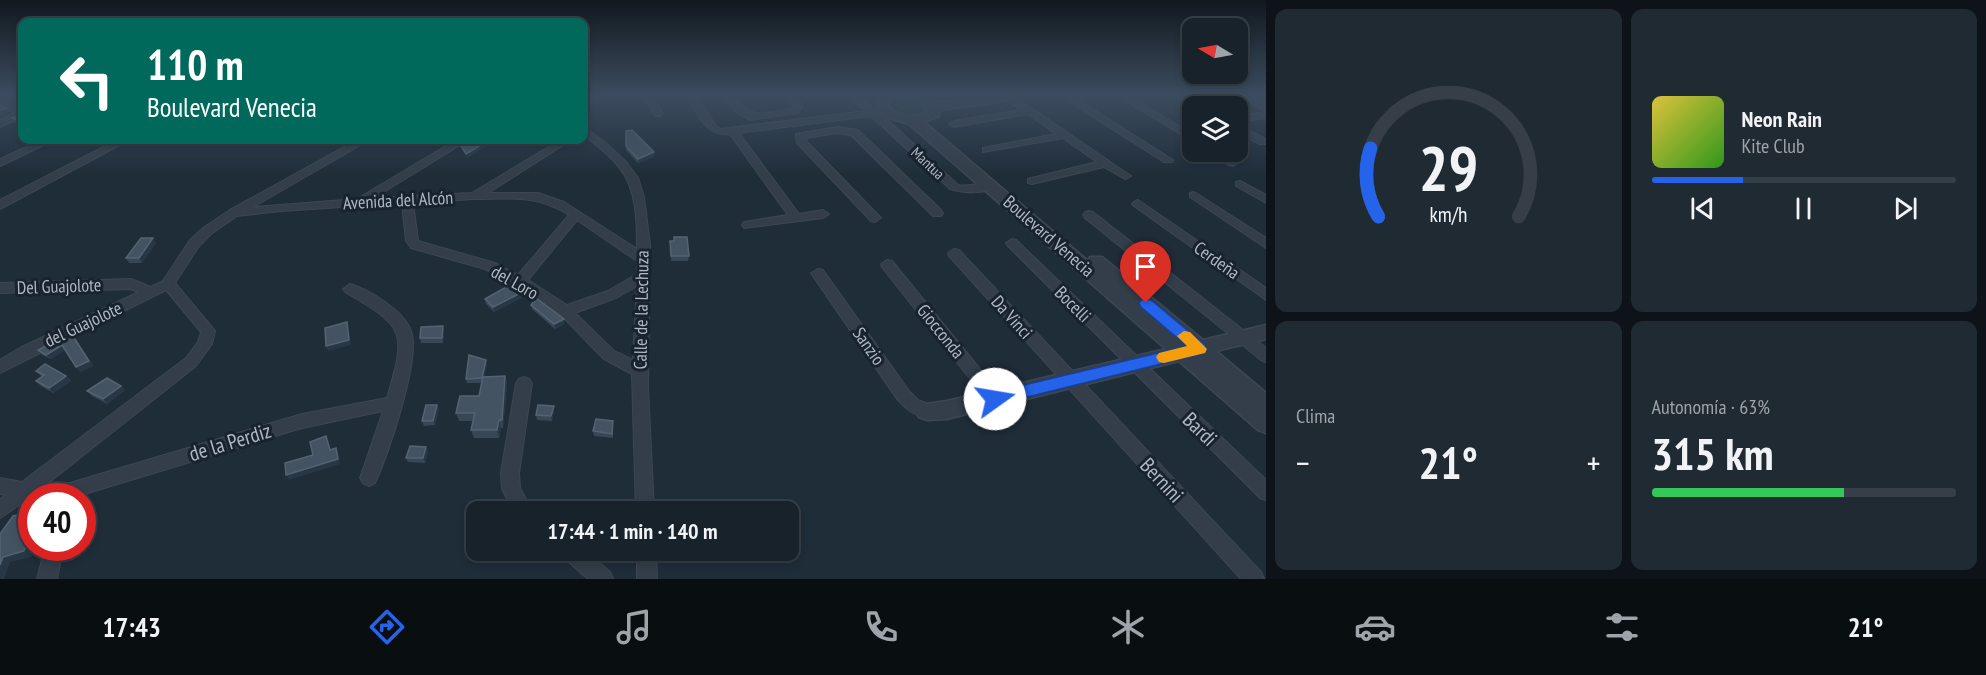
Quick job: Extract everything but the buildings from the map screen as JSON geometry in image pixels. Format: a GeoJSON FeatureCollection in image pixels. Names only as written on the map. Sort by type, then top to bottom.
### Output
{"type":"FeatureCollection","features":[{"type":"Feature","properties":{"kind":"street"},"geometry":{"type":"LineString","coordinates":[[708,122],[713,129],[733,131],[806,122]]}},
{"type":"Feature","properties":{"kind":"street"},"geometry":{"type":"LineString","coordinates":[[782,122],[785,125]]}},
{"type":"Feature","properties":{"kind":"street"},"geometry":{"type":"LineString","coordinates":[[814,122],[822,131]]}},
{"type":"Feature","properties":{"kind":"street","name":"Mantua"},"geometry":{"type":"LineString","coordinates":[[889,122],[954,187],[963,190],[991,186]]}},
{"type":"Feature","properties":{"kind":"street","name":"Boulevard Venecia"},"geometry":{"type":"LineString","coordinates":[[934,122],[991,186],[1191,351],[1266,405]]}},
{"type":"Feature","properties":{"kind":"street","name":"Boulevard Venecia"},"geometry":{"type":"LineString","coordinates":[[936,122],[1191,351],[1266,424]]}},
{"type":"Feature","properties":{"kind":"street"},"geometry":{"type":"LineString","coordinates":[[954,124],[966,122]]}},
{"type":"Feature","properties":{"kind":"street"},"geometry":{"type":"LineString","coordinates":[[1046,122],[1125,176]]}},
{"type":"Feature","properties":{"kind":"street"},"geometry":{"type":"LineString","coordinates":[[1108,122],[1168,160]]}},
{"type":"Feature","properties":{"kind":"street"},"geometry":{"type":"LineString","coordinates":[[1166,122],[1182,132]]}},
{"type":"Feature","properties":{"kind":"street"},"geometry":{"type":"LineString","coordinates":[[875,218],[800,140],[801,134],[844,130],[859,135],[937,213]]}},
{"type":"Feature","properties":{"kind":"street"},"geometry":{"type":"LineString","coordinates":[[733,131],[795,217]]}},
{"type":"Feature","properties":{"kind":"street","name":"Calle de la Lechuza"},"geometry":{"type":"LineString","coordinates":[[588,133],[614,155],[632,178],[640,208],[644,260],[640,371],[645,501]]}},
{"type":"Feature","properties":{"kind":"street"},"geometry":{"type":"LineString","coordinates":[[1248,134],[1263,142]]}},
{"type":"Feature","properties":{"kind":"street"},"geometry":{"type":"LineString","coordinates":[[987,150],[1065,135]]}},
{"type":"Feature","properties":{"kind":"street"},"geometry":{"type":"LineString","coordinates":[[0,163],[40,144]]}},
{"type":"Feature","properties":{"kind":"street"},"geometry":{"type":"LineString","coordinates":[[0,205],[116,144]]}},
{"type":"Feature","properties":{"kind":"street"},"geometry":{"type":"LineString","coordinates":[[234,213],[357,144]]}},
{"type":"Feature","properties":{"kind":"street"},"geometry":{"type":"LineString","coordinates":[[359,202],[456,144]]}},
{"type":"Feature","properties":{"kind":"street"},"geometry":{"type":"LineString","coordinates":[[474,196],[559,144]]}},
{"type":"Feature","properties":{"kind":"street"},"geometry":{"type":"LineString","coordinates":[[1032,181],[1106,163]]}},
{"type":"Feature","properties":{"kind":"street"},"geometry":{"type":"LineString","coordinates":[[1240,184],[1266,200]]}},
{"type":"Feature","properties":{"kind":"street"},"geometry":{"type":"LineString","coordinates":[[1194,195],[1266,244]]}},
{"type":"Feature","properties":{"kind":"street","name":"Avenida del Alcón"},"geometry":{"type":"LineString","coordinates":[[168,284],[194,243],[234,213],[281,207],[474,196],[538,196],[560,204],[644,260]]}},
{"type":"Feature","properties":{"kind":"street","name":"del Loro"},"geometry":{"type":"LineString","coordinates":[[407,200],[412,241],[416,245],[490,266],[520,281],[565,311],[609,355],[640,371]]}},
{"type":"Feature","properties":{"kind":"street","name":"Cerdeña"},"geometry":{"type":"LineString","coordinates":[[1138,204],[1266,295]]}},
{"type":"Feature","properties":{"kind":"street"},"geometry":{"type":"LineString","coordinates":[[520,281],[576,214]]}},
{"type":"Feature","properties":{"kind":"street"},"geometry":{"type":"LineString","coordinates":[[748,225],[823,214]]}},
{"type":"Feature","properties":{"kind":"street"},"geometry":{"type":"LineString","coordinates":[[1089,215],[1266,356]]}},
{"type":"Feature","properties":{"kind":"street","name":"Bocelli"},"geometry":{"type":"LineString","coordinates":[[1012,243],[1134,365]]}},
{"type":"Feature","properties":{"kind":"street","name":"Da Vinci"},"geometry":{"type":"LineString","coordinates":[[954,253],[1070,381]]}},
{"type":"Feature","properties":{"kind":"street","name":"Giocconda"},"geometry":{"type":"LineString","coordinates":[[887,264],[995,399]]}},
{"type":"Feature","properties":{"kind":"street","name":"Sanzio"},"geometry":{"type":"LineString","coordinates":[[818,273],[903,395],[912,405],[927,411]]}},
{"type":"Feature","properties":{"kind":"street"},"geometry":{"type":"LineString","coordinates":[[565,311],[614,294],[643,277]]}},
{"type":"Feature","properties":{"kind":"street","name":"Del Guajolote"},"geometry":{"type":"LineString","coordinates":[[0,288],[131,284],[152,292]]}},
{"type":"Feature","properties":{"kind":"street"},"geometry":{"type":"LineString","coordinates":[[35,483],[191,362],[205,344],[208,331],[168,284]]}},
{"type":"Feature","properties":{"kind":"street","name":"del Guajolote"},"geometry":{"type":"LineString","coordinates":[[0,367],[25,352],[168,284]]}},
{"type":"Feature","properties":{"kind":"street"},"geometry":{"type":"LineString","coordinates":[[350,289],[390,313],[405,332],[406,353],[369,478]]}},
{"type":"Feature","properties":{"kind":"street"},"geometry":{"type":"LineString","coordinates":[[927,411],[947,410],[995,399],[1266,332]]}},
{"type":"Feature","properties":{"kind":"street","name":"Bardi"},"geometry":{"type":"LineString","coordinates":[[1134,365],[1266,492]]}},
{"type":"Feature","properties":{"kind":"street","name":"Bernini"},"geometry":{"type":"LineString","coordinates":[[1070,381],[1254,579]]}},
{"type":"Feature","properties":{"kind":"street"},"geometry":{"type":"LineString","coordinates":[[518,501],[511,489],[510,473],[524,383]]}},
{"type":"Feature","properties":{"kind":"street","name":"de la Perdiz"},"geometry":{"type":"LineString","coordinates":[[96,486],[302,421],[393,403]]}},
{"type":"Feature","properties":{"kind":"street"},"geometry":{"type":"LineString","coordinates":[[0,486],[18,490]]}},
{"type":"Feature","properties":{"kind":"street"},"geometry":{"type":"LineString","coordinates":[[0,510],[18,496]]}},
{"type":"Feature","properties":{"kind":"street"},"geometry":{"type":"LineString","coordinates":[[47,579],[51,561]]}},
{"type":"Feature","properties":{"kind":"street"},"geometry":{"type":"LineString","coordinates":[[582,561],[603,579]]}},
{"type":"Feature","properties":{"kind":"street"},"geometry":{"type":"LineString","coordinates":[[646,561],[647,579]]}},
{"type":"Feature","properties":{"kind":"slow traffic"},"geometry":{"type":"LineString","coordinates":[[1164,357],[1199,349],[1184,336]]}},
{"type":"Feature","properties":{"kind":"route"},"geometry":{"type":"LineString","coordinates":[[995,399],[1199,349],[1146,303]]}}]}
